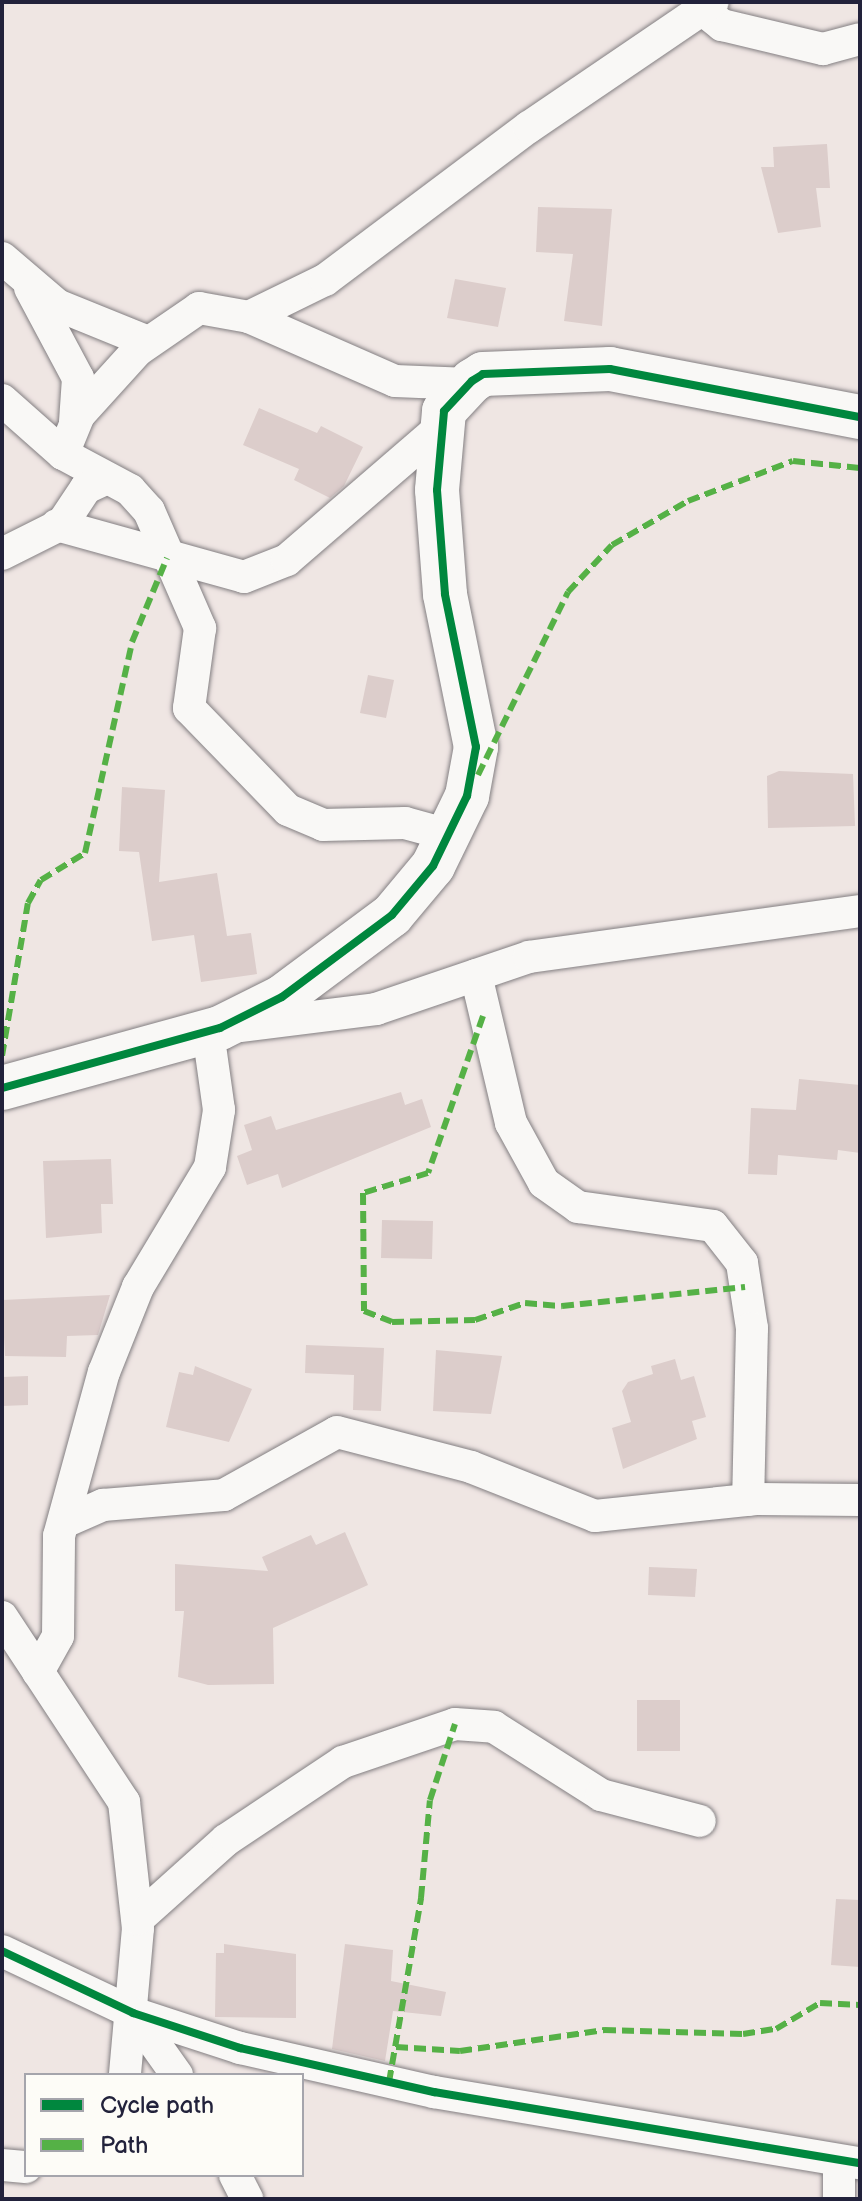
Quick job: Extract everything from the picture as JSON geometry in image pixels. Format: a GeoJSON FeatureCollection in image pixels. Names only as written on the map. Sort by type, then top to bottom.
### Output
{"type":"FeatureCollection","features":[{"type":"Feature","properties":{"kind":"street"},"geometry":{"type":"LineString","coordinates":[[249,317],[325,280],[707,6],[722,25],[823,49],[860,39]]}},
{"type":"Feature","properties":{"kind":"street"},"geometry":{"type":"LineString","coordinates":[[2,258],[29,285],[93,324],[148,342]]}},
{"type":"Feature","properties":{"kind":"street"},"geometry":{"type":"LineString","coordinates":[[29,285],[78,378],[75,422],[63,454]]}},
{"type":"Feature","properties":{"kind":"street"},"geometry":{"type":"LineString","coordinates":[[75,422],[148,342],[199,308],[249,317],[395,381],[469,384]]}},
{"type":"Feature","properties":{"kind":"street"},"geometry":{"type":"LineString","coordinates":[[214,1030],[282,997],[370,934],[433,866],[467,796],[476,747],[445,594],[441,427],[444,411],[469,384],[483,374],[610,369],[697,380],[860,417]]}},
{"type":"Feature","properties":{"kind":"street"},"geometry":{"type":"LineString","coordinates":[[2,400],[63,454],[107,478],[149,511],[200,628],[189,708],[288,810],[323,825],[405,823],[449,835]]}},
{"type":"Feature","properties":{"kind":"street"},"geometry":{"type":"LineString","coordinates":[[57,525],[238,577],[287,560],[441,427]]}},
{"type":"Feature","properties":{"kind":"street"},"geometry":{"type":"LineString","coordinates":[[2,554],[57,525],[86,488],[107,478]]}},
{"type":"Feature","properties":{"kind":"street"},"geometry":{"type":"LineString","coordinates":[[2,1088],[214,1030],[376,1009],[529,957],[860,911]]}},
{"type":"Feature","properties":{"kind":"street"},"geometry":{"type":"LineString","coordinates":[[476,975],[511,1123],[544,1183],[578,1207],[713,1226],[742,1263],[752,1328],[748,1500]]}},
{"type":"Feature","properties":{"kind":"street"},"geometry":{"type":"LineString","coordinates":[[38,1672],[58,1636],[56,1553],[93,1406],[138,1287],[210,1167],[219,1110],[214,1030]]}},
{"type":"Feature","properties":{"kind":"street"},"geometry":{"type":"LineString","coordinates":[[64,1522],[103,1505],[224,1495],[337,1432],[471,1467],[595,1516],[748,1500],[860,1500]]}},
{"type":"Feature","properties":{"kind":"street"},"geometry":{"type":"LineString","coordinates":[[2,1617],[124,1802],[138,1919],[133,2013],[125,2073]]}},
{"type":"Feature","properties":{"kind":"street"},"geometry":{"type":"LineString","coordinates":[[138,1919],[226,1840],[343,1762],[455,1724],[494,1727],[601,1795],[700,1821]]}},
{"type":"Feature","properties":{"kind":"street"},"geometry":{"type":"LineString","coordinates":[[2,1951],[133,2013],[240,2048],[434,2092],[849,2162],[839,2199]]}},
{"type":"Feature","properties":{"kind":"street"},"geometry":{"type":"LineString","coordinates":[[133,2013],[176,2073]]}},
{"type":"Feature","properties":{"kind":"street"},"geometry":{"type":"LineString","coordinates":[[2,2165],[24,2167]]}},
{"type":"Feature","properties":{"kind":"street"},"geometry":{"type":"LineString","coordinates":[[236,2177],[247,2199]]}},
{"type":"Feature","properties":{"kind":"building"},"geometry":{"type":"Polygon","coordinates":[[[827,144],[830,188],[816,188],[821,227],[778,233],[761,167],[774,167],[773,147],[827,144]]]}},
{"type":"Feature","properties":{"kind":"building"},"geometry":{"type":"Polygon","coordinates":[[[538,207],[612,209],[602,326],[564,321],[573,254],[536,252],[538,207]]]}},
{"type":"Feature","properties":{"kind":"building"},"geometry":{"type":"Polygon","coordinates":[[[455,279],[506,288],[498,327],[447,318],[455,279]]]}},
{"type":"Feature","properties":{"kind":"building"},"geometry":{"type":"Polygon","coordinates":[[[259,408],[317,433],[321,426],[363,447],[344,486],[330,498],[294,480],[299,469],[243,445],[259,408]]]}},
{"type":"Feature","properties":{"kind":"building"},"geometry":{"type":"Polygon","coordinates":[[[368,675],[394,680],[386,718],[360,713],[368,675]]]}},
{"type":"Feature","properties":{"kind":"building"},"geometry":{"type":"Polygon","coordinates":[[[779,771],[853,774],[855,826],[768,828],[767,776],[779,771]]]}},
{"type":"Feature","properties":{"kind":"building"},"geometry":{"type":"Polygon","coordinates":[[[122,787],[165,790],[159,882],[217,873],[227,936],[251,933],[257,974],[201,982],[194,935],[152,941],[139,852],[119,851],[122,787]]]}},
{"type":"Feature","properties":{"kind":"building"},"geometry":{"type":"Polygon","coordinates":[[[799,1079],[860,1085],[860,1153],[838,1150],[837,1160],[778,1155],[777,1175],[748,1174],[751,1108],[796,1110],[799,1079]]]}},
{"type":"Feature","properties":{"kind":"building"},"geometry":{"type":"Polygon","coordinates":[[[401,1092],[405,1105],[422,1099],[431,1127],[282,1188],[278,1174],[247,1185],[237,1156],[252,1150],[244,1125],[271,1116],[276,1130],[401,1092]]]}},
{"type":"Feature","properties":{"kind":"building"},"geometry":{"type":"Polygon","coordinates":[[[111,1159],[113,1204],[101,1204],[102,1233],[46,1238],[43,1161],[111,1159]]]}},
{"type":"Feature","properties":{"kind":"building"},"geometry":{"type":"Polygon","coordinates":[[[382,1220],[433,1221],[432,1259],[381,1258],[382,1220]]]}},
{"type":"Feature","properties":{"kind":"building"},"geometry":{"type":"Polygon","coordinates":[[[110,1295],[98,1335],[67,1336],[66,1357],[5,1356],[2,1300],[110,1295]]]}},
{"type":"Feature","properties":{"kind":"building"},"geometry":{"type":"Polygon","coordinates":[[[306,1345],[384,1348],[381,1411],[353,1410],[354,1375],[305,1373],[306,1345]]]}},
{"type":"Feature","properties":{"kind":"building"},"geometry":{"type":"Polygon","coordinates":[[[436,1350],[502,1356],[491,1414],[433,1411],[436,1350]]]}},
{"type":"Feature","properties":{"kind":"building"},"geometry":{"type":"Polygon","coordinates":[[[675,1359],[681,1380],[694,1376],[706,1417],[692,1421],[697,1439],[623,1469],[612,1428],[631,1422],[622,1391],[628,1382],[653,1374],[651,1366],[675,1359]]]}},
{"type":"Feature","properties":{"kind":"building"},"geometry":{"type":"Polygon","coordinates":[[[195,1366],[252,1389],[229,1442],[166,1427],[179,1372],[193,1375],[195,1366]]]}},
{"type":"Feature","properties":{"kind":"building"},"geometry":{"type":"Polygon","coordinates":[[[28,1376],[28,1405],[2,1406],[2,1377],[28,1376]]]}},
{"type":"Feature","properties":{"kind":"building"},"geometry":{"type":"Polygon","coordinates":[[[345,1532],[368,1585],[273,1628],[274,1684],[208,1685],[178,1677],[184,1611],[175,1611],[175,1564],[268,1571],[262,1557],[311,1535],[316,1545],[345,1532]]]}},
{"type":"Feature","properties":{"kind":"building"},"geometry":{"type":"Polygon","coordinates":[[[649,1567],[697,1569],[695,1597],[648,1595],[649,1567]]]}},
{"type":"Feature","properties":{"kind":"building"},"geometry":{"type":"Polygon","coordinates":[[[637,1700],[680,1700],[680,1751],[637,1751],[637,1700]]]}},
{"type":"Feature","properties":{"kind":"building"},"geometry":{"type":"Polygon","coordinates":[[[836,1899],[860,1900],[860,1967],[831,1965],[836,1899]]]}},
{"type":"Feature","properties":{"kind":"building"},"geometry":{"type":"Polygon","coordinates":[[[224,1944],[296,1954],[296,2018],[215,2017],[216,1953],[224,1953],[224,1944]]]}},
{"type":"Feature","properties":{"kind":"building"},"geometry":{"type":"Polygon","coordinates":[[[345,1944],[393,1950],[391,1981],[446,1992],[441,2016],[393,2011],[385,2061],[332,2049],[345,1944]]]}},
{"type":"Feature","properties":{"kind":"marked path"},"geometry":{"type":"LineString","coordinates":[[478,775],[568,592],[612,545],[688,501],[793,461],[860,468]]}},
{"type":"Feature","properties":{"kind":"marked path"},"geometry":{"type":"LineString","coordinates":[[2,1056],[28,903],[41,880],[85,853],[132,642],[167,558]]}},
{"type":"Feature","properties":{"kind":"marked path"},"geometry":{"type":"LineString","coordinates":[[483,1016],[428,1173],[363,1193],[364,1311],[392,1322],[475,1320],[525,1303],[562,1306],[745,1287]]}},
{"type":"Feature","properties":{"kind":"marked path"},"geometry":{"type":"LineString","coordinates":[[389,2082],[421,1898],[430,1800],[455,1724]]}},
{"type":"Feature","properties":{"kind":"marked path"},"geometry":{"type":"LineString","coordinates":[[396,2047],[460,2051],[604,2030],[743,2034],[776,2029],[820,2003],[860,2005]]}},
{"type":"Feature","properties":{"kind":"cycle path"},"geometry":{"type":"LineString","coordinates":[[2,1088],[220,1028],[282,997],[392,915],[433,866],[467,796],[476,747],[445,594],[437,490],[444,411],[472,381],[483,374],[610,369],[860,417]]}},
{"type":"Feature","properties":{"kind":"cycle path"},"geometry":{"type":"LineString","coordinates":[[2,1951],[133,2013],[240,2048],[434,2092],[860,2163]]}}]}
